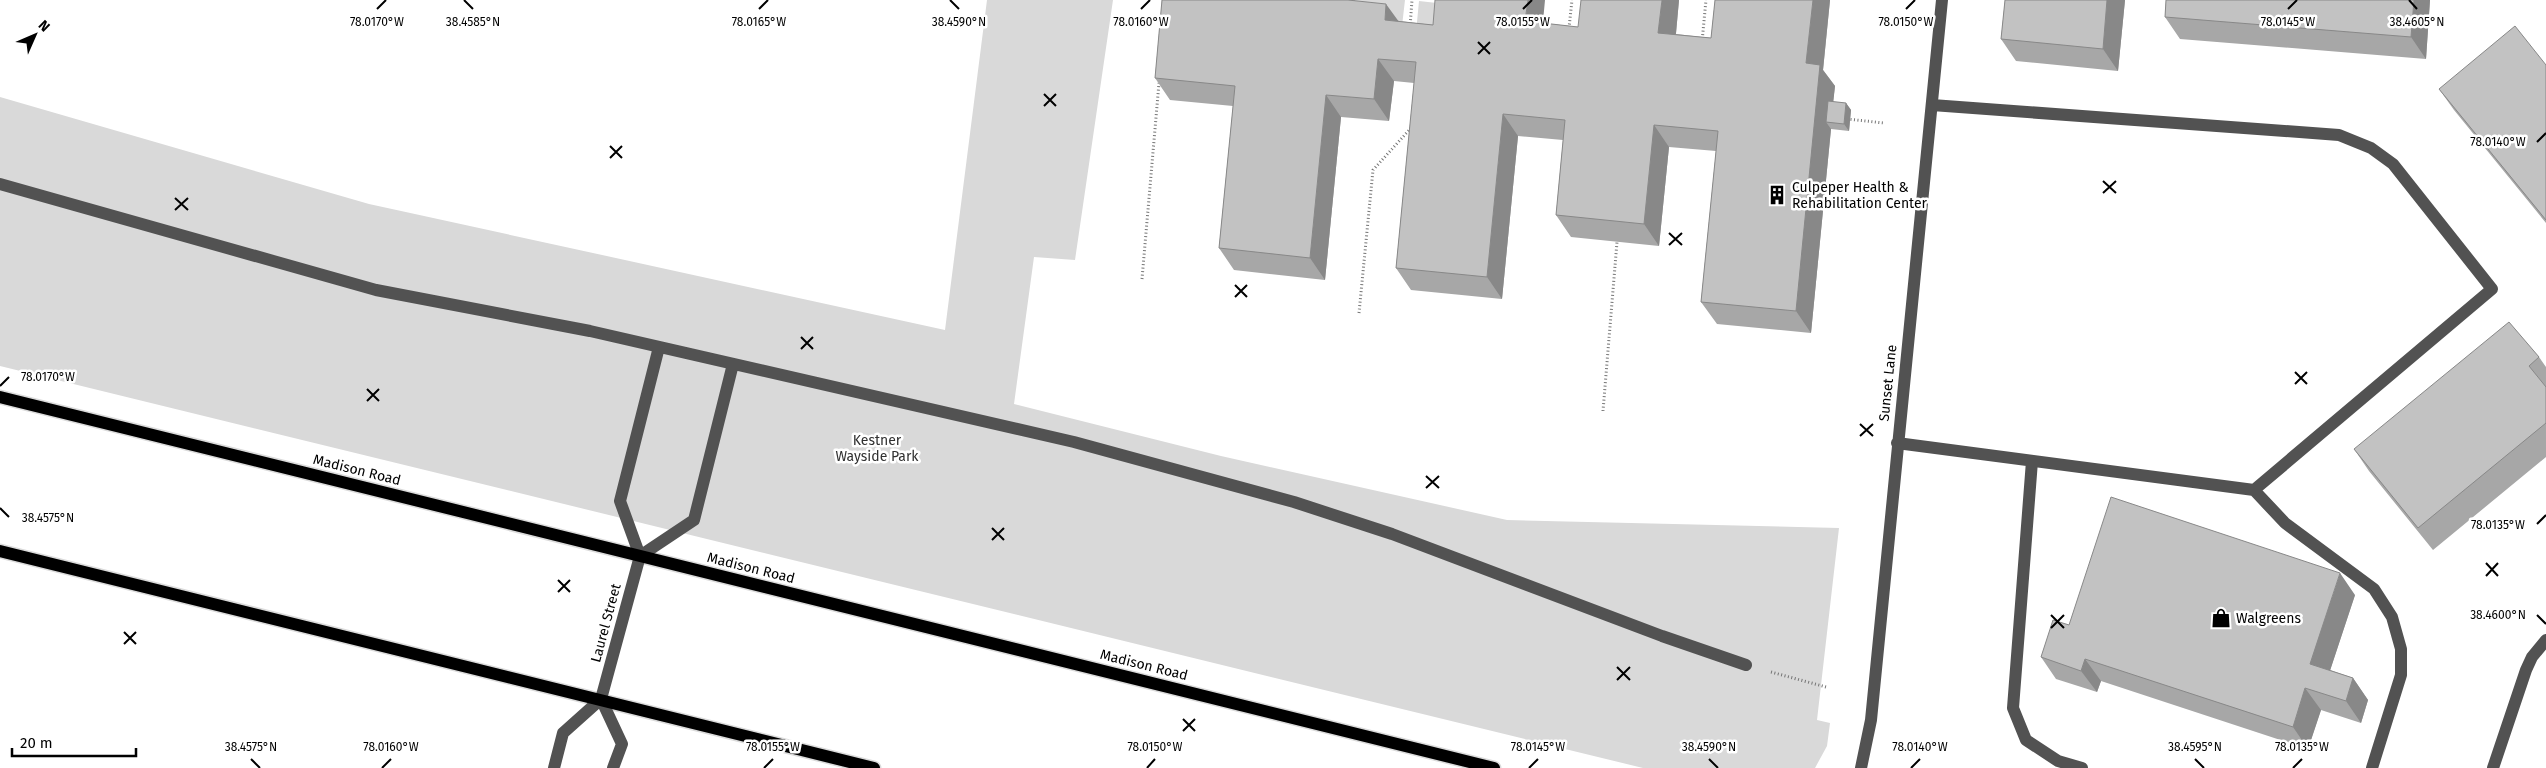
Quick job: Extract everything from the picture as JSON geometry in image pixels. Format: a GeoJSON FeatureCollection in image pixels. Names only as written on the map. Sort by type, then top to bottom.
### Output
{"type":"FeatureCollection","features":[{"type":"Feature","properties":{"kind":"main road","name":"Madison Road"},"geometry":{"type":"LineString","coordinates":[[0,397],[1494,768]]}},
{"type":"Feature","properties":{"kind":"main road"},"geometry":{"type":"LineString","coordinates":[[0,551],[874,768]]}},
{"type":"Feature","properties":{"kind":"street","name":"Sunset Lane"},"geometry":{"type":"LineString","coordinates":[[1861,768],[1871,720],[1942,0]]}},
{"type":"Feature","properties":{"kind":"street"},"geometry":{"type":"LineString","coordinates":[[1932,105],[2339,135],[2371,148],[2393,164],[2492,289],[2254,490]]}},
{"type":"Feature","properties":{"kind":"street"},"geometry":{"type":"LineString","coordinates":[[0,184],[376,290],[659,347],[1074,442],[1294,502],[1392,534],[1662,636],[1746,665]]}},
{"type":"Feature","properties":{"kind":"street"},"geometry":{"type":"LineString","coordinates":[[659,347],[620,501],[640,556],[694,520],[733,364]]}},
{"type":"Feature","properties":{"kind":"street"},"geometry":{"type":"LineString","coordinates":[[1897,443],[2254,490],[2285,523],[2374,589],[2392,617],[2401,649],[2401,675],[2372,768]]}},
{"type":"Feature","properties":{"kind":"street"},"geometry":{"type":"LineString","coordinates":[[2032,461],[2014,708],[2026,740],[2058,761],[2082,768]]}},
{"type":"Feature","properties":{"kind":"street","name":"Laurel Street"},"geometry":{"type":"LineString","coordinates":[[601,699],[640,556]]}},
{"type":"Feature","properties":{"kind":"street"},"geometry":{"type":"LineString","coordinates":[[2493,768],[2526,670],[2532,657],[2546,640]]}},
{"type":"Feature","properties":{"kind":"street"},"geometry":{"type":"LineString","coordinates":[[554,768],[563,733],[601,699],[622,744],[613,768]]}},
{"type":"Feature","properties":{"kind":"path"},"geometry":{"type":"LineString","coordinates":[[1409,34],[1412,0]]}},
{"type":"Feature","properties":{"kind":"path"},"geometry":{"type":"LineString","coordinates":[[1568,37],[1572,0]]}},
{"type":"Feature","properties":{"kind":"path"},"geometry":{"type":"LineString","coordinates":[[1702,48],[1706,0]]}},
{"type":"Feature","properties":{"kind":"path"},"geometry":{"type":"LineString","coordinates":[[1142,279],[1160,79]]}},
{"type":"Feature","properties":{"kind":"path"},"geometry":{"type":"LineString","coordinates":[[1359,313],[1373,170],[1411,128],[1412,119]]}},
{"type":"Feature","properties":{"kind":"path"},"geometry":{"type":"LineString","coordinates":[[1841,119],[1884,124]]}},
{"type":"Feature","properties":{"kind":"path"},"geometry":{"type":"LineString","coordinates":[[1603,411],[1617,242]]}},
{"type":"Feature","properties":{"kind":"path"},"geometry":{"type":"LineString","coordinates":[[1746,665],[1826,687]]}},
{"type":"Feature","properties":{"kind":"green space","name":"Kestner Wayside Park"},"geometry":{"type":"Polygon","coordinates":[[[987,0],[1113,0],[1075,260],[1034,257],[1014,404],[1221,456],[1507,520],[1839,528],[1817,720],[1830,723],[1827,746],[1815,768],[1643,768],[0,366],[0,97],[369,204],[945,330],[987,0]]]}},
{"type":"Feature","properties":{"kind":"green space"},"geometry":{"type":"Polygon","coordinates":[[[1355,0],[1405,0],[1402,26],[1353,21],[1355,0]]]}},
{"type":"Feature","properties":{"kind":"green space"},"geometry":{"type":"Polygon","coordinates":[[[1419,1],[1437,3],[1448,47],[1415,43],[1419,1]]]}},
{"type":"Feature","properties":{"kind":"building","name":"Culpeper Health & Rehabilitation Center"},"geometry":{"type":"Polygon","coordinates":[[[1162,0],[1348,0],[1386,4],[1385,20],[1433,25],[1435,0],[1528,0],[1525,21],[1578,27],[1581,0],[1662,0],[1658,33],[1711,38],[1715,0],[1813,0],[1806,63],[1820,65],[1796,311],[1701,302],[1718,131],[1654,125],[1644,224],[1556,215],[1565,120],[1503,114],[1487,277],[1396,268],[1416,62],[1378,59],[1374,99],[1326,95],[1310,258],[1219,248],[1235,86],[1155,78],[1162,0]]]}},
{"type":"Feature","properties":{"kind":"building"},"geometry":{"type":"Polygon","coordinates":[[[2005,0],[2107,0],[2103,49],[2001,39],[2005,0]]]}},
{"type":"Feature","properties":{"kind":"building"},"geometry":{"type":"Polygon","coordinates":[[[2166,0],[2414,0],[2411,37],[2165,17],[2166,0]]]}},
{"type":"Feature","properties":{"kind":"building"},"geometry":{"type":"Polygon","coordinates":[[[2515,26],[2546,65],[2546,220],[2439,89],[2515,26]]]}},
{"type":"Feature","properties":{"kind":"building"},"geometry":{"type":"Polygon","coordinates":[[[1828,101],[1846,103],[1844,124],[1826,122],[1828,101]]]}},
{"type":"Feature","properties":{"kind":"building"},"geometry":{"type":"Polygon","coordinates":[[[2509,322],[2539,357],[2529,366],[2546,387],[2546,423],[2418,528],[2354,449],[2509,322]]]}},
{"type":"Feature","properties":{"kind":"building","name":"Walgreens"},"geometry":{"type":"Polygon","coordinates":[[[2111,497],[2340,573],[2310,664],[2353,678],[2346,701],[2305,688],[2293,727],[2085,659],[2081,671],[2041,657],[2053,620],[2069,625],[2111,497]]]}},
{"type":"Feature","properties":{"kind":"place","name":"Culpeper Health & Rehabilitation Center"},"geometry":{"type":"Point","coordinates":[1777,195]}},
{"type":"Feature","properties":{"kind":"place","name":"Walgreens"},"geometry":{"type":"Point","coordinates":[2221,618]}}]}
